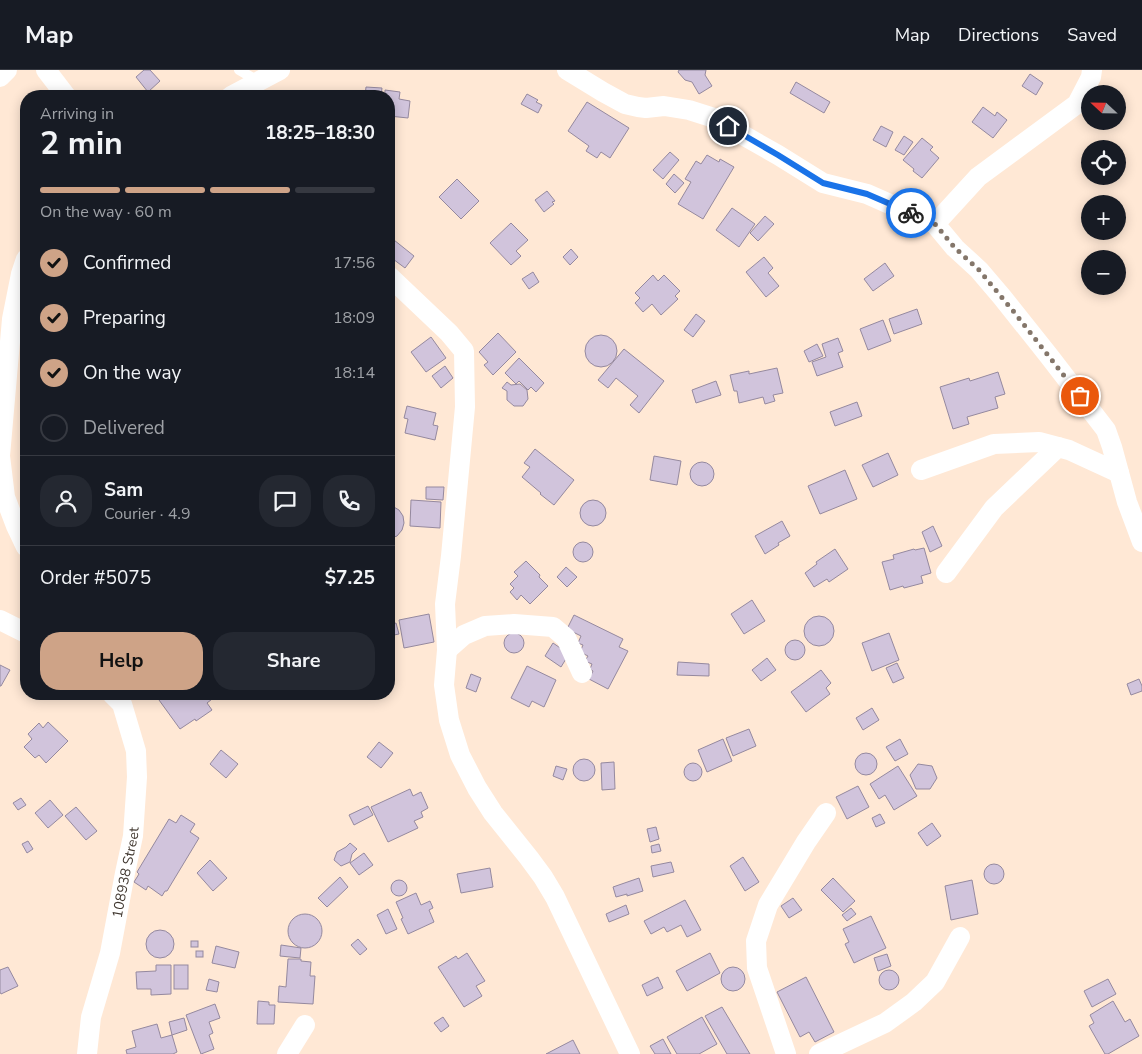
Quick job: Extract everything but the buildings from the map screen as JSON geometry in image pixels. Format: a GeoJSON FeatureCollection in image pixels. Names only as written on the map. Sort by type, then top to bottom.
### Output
{"type":"FeatureCollection","features":[{"type":"Feature","properties":{"kind":"street"},"geometry":{"type":"LineString","coordinates":[[0,77],[7,70]]}},
{"type":"Feature","properties":{"kind":"street"},"geometry":{"type":"LineString","coordinates":[[46,70],[61,90]]}},
{"type":"Feature","properties":{"kind":"street"},"geometry":{"type":"LineString","coordinates":[[243,90],[280,70]]}},
{"type":"Feature","properties":{"kind":"street"},"geometry":{"type":"LineString","coordinates":[[567,70],[625,104],[646,108],[664,106],[689,110],[712,117],[823,183],[867,194],[935,224],[955,248],[979,270],[996,290],[1106,430],[1126,502],[1142,542]]}},
{"type":"Feature","properties":{"kind":"street"},"geometry":{"type":"LineString","coordinates":[[935,224],[978,177],[1077,104],[1091,77],[1092,70]]}},
{"type":"Feature","properties":{"kind":"street"},"geometry":{"type":"LineString","coordinates":[[20,279],[12,319],[2,409],[0,456],[5,497],[20,534]]}},
{"type":"Feature","properties":{"kind":"street"},"geometry":{"type":"LineString","coordinates":[[395,282],[449,333],[464,351],[465,407],[445,604],[447,650],[444,685],[449,720],[460,755],[477,788],[543,877],[555,897],[630,1054]]}},
{"type":"Feature","properties":{"kind":"street"},"geometry":{"type":"LineString","coordinates":[[921,470],[994,444],[1040,442],[1069,450],[1119,473]]}},
{"type":"Feature","properties":{"kind":"street"},"geometry":{"type":"LineString","coordinates":[[946,574],[994,508],[1058,447]]}},
{"type":"Feature","properties":{"kind":"street"},"geometry":{"type":"LineString","coordinates":[[0,620],[20,630]]}},
{"type":"Feature","properties":{"kind":"street"},"geometry":{"type":"LineString","coordinates":[[447,650],[464,635],[484,626],[514,624],[553,627],[566,638],[582,672]]}},
{"type":"Feature","properties":{"kind":"street","name":"108938 Street"},"geometry":{"type":"LineString","coordinates":[[88,1054],[91,1017],[110,953],[133,836],[137,777],[136,751],[122,704],[118,700]]}},
{"type":"Feature","properties":{"kind":"street"},"geometry":{"type":"LineString","coordinates":[[786,1054],[757,968],[756,941],[768,905],[826,813]]}},
{"type":"Feature","properties":{"kind":"street"},"geometry":{"type":"LineString","coordinates":[[819,1054],[885,1023],[914,1002],[935,982],[960,937]]}},
{"type":"Feature","properties":{"kind":"street"},"geometry":{"type":"LineString","coordinates":[[286,1054],[305,1025]]}},
{"type":"Feature","properties":{"kind":"lane"},"geometry":{"type":"LineString","coordinates":[[239,70],[258,82]]}},
{"type":"Feature","properties":{"kind":"way so far"},"geometry":{"type":"LineString","coordinates":[[911,213],[935,224],[955,248],[979,270],[1080,396]]}},
{"type":"Feature","properties":{"kind":"route"},"geometry":{"type":"LineString","coordinates":[[728,126],[823,183],[867,194],[911,213]]}}]}
